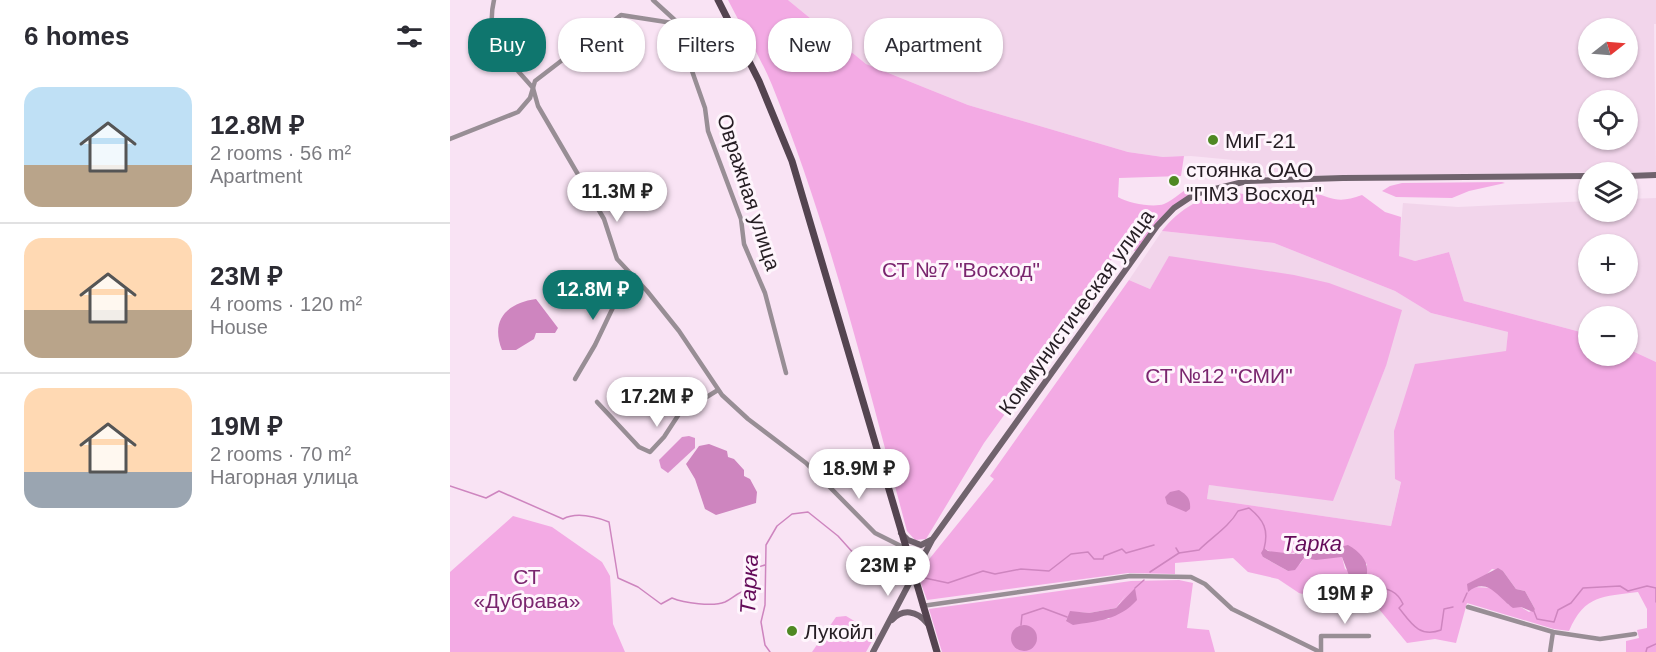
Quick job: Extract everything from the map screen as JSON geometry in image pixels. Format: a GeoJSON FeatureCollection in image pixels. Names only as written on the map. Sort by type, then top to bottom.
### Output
{"type":"FeatureCollection","features":[{"type":"Feature","properties":{"kind":"main road"},"geometry":{"type":"LineString","coordinates":[[718,0],[727,18]]}},
{"type":"Feature","properties":{"kind":"main road"},"geometry":{"type":"LineString","coordinates":[[753,72],[792,161],[912,575],[937,652]]}},
{"type":"Feature","properties":{"kind":"main road"},"geometry":{"type":"LineString","coordinates":[[1638,176],[1656,175]]}},
{"type":"Feature","properties":{"kind":"main road","name":"Коммунистическая улица"},"geometry":{"type":"LineString","coordinates":[[873,652],[932,540],[1157,226],[1169,211],[1187,198],[1219,186],[1269,180],[1578,176]]}},
{"type":"Feature","properties":{"kind":"main road"},"geometry":{"type":"LineString","coordinates":[[900,532],[908,540],[921,545],[932,540]]}},
{"type":"Feature","properties":{"kind":"main road"},"geometry":{"type":"LineString","coordinates":[[885,630],[894,617],[907,612],[921,615],[927,623]]}},
{"type":"Feature","properties":{"kind":"street"},"geometry":{"type":"LineString","coordinates":[[494,0],[489,19],[496,43],[533,88],[544,117],[604,219],[617,259],[647,291],[679,331],[718,390],[748,419],[806,463],[875,532],[905,548]]}},
{"type":"Feature","properties":{"kind":"street"},"geometry":{"type":"LineString","coordinates":[[652,0],[672,18]]}},
{"type":"Feature","properties":{"kind":"street"},"geometry":{"type":"LineString","coordinates":[[450,139],[518,112],[530,98],[535,81],[615,17],[629,14],[657,20]]}},
{"type":"Feature","properties":{"kind":"street","name":"Овражная улица"},"geometry":{"type":"LineString","coordinates":[[692,72],[705,108],[708,131],[741,219],[744,244],[765,293],[786,373]]}},
{"type":"Feature","properties":{"kind":"street"},"geometry":{"type":"LineString","coordinates":[[575,379],[595,345],[629,274]]}},
{"type":"Feature","properties":{"kind":"street"},"geometry":{"type":"LineString","coordinates":[[597,402],[639,447],[650,452],[664,438],[679,414],[718,390]]}},
{"type":"Feature","properties":{"kind":"street"},"geometry":{"type":"LineString","coordinates":[[922,606],[1130,576],[1191,578],[1205,584],[1232,609],[1320,652],[1321,636],[1369,636]]}},
{"type":"Feature","properties":{"kind":"street"},"geometry":{"type":"LineString","coordinates":[[1468,607],[1553,632],[1600,639],[1635,634]]}},
{"type":"Feature","properties":{"kind":"street"},"geometry":{"type":"LineString","coordinates":[[1550,652],[1553,632]]}},
{"type":"Feature","properties":{"kind":"shaded area"},"geometry":{"type":"Polygon","coordinates":[[[788,0],[1656,0],[1656,24],[1654,24],[1656,172],[1638,172],[1638,162],[1578,162],[1578,173],[1257,176],[1252,165],[1244,161],[1191,156],[1163,157],[1128,152],[968,105],[886,72],[1003,72],[1003,18],[864,18],[864,62],[852,53],[852,18],[810,18],[788,0]]]}},
{"type":"Feature","properties":{"kind":"shaded area"},"geometry":{"type":"Polygon","coordinates":[[[1656,198],[1656,362],[1638,354],[1638,306],[1578,306],[1578,331],[1464,301],[1449,252],[1415,261],[1398,256],[1403,203],[1458,207],[1578,201],[1578,222],[1638,222],[1638,199],[1656,198]]]}},
{"type":"Feature","properties":{"kind":"shaded area"},"geometry":{"type":"Polygon","coordinates":[[[1162,231],[1274,243],[1395,291],[1431,313],[1508,332],[1506,351],[1401,481],[1391,526],[1207,499],[1209,485],[1250,489],[1361,427],[1386,366],[1170,256],[1150,289],[1129,280],[1162,231]]]}},
{"type":"Feature","properties":{"kind":"shaded area"},"geometry":{"type":"Polygon","coordinates":[[[536,299],[558,328],[555,333],[536,333],[534,339],[516,350],[502,350],[498,330],[504,315],[517,304],[536,299]]]}},
{"type":"Feature","properties":{"kind":"shaded area"},"geometry":{"type":"Polygon","coordinates":[[[682,437],[695,438],[695,448],[668,473],[661,468],[659,460],[682,437]]]}},
{"type":"Feature","properties":{"kind":"shaded area"},"geometry":{"type":"Polygon","coordinates":[[[709,444],[727,451],[728,457],[734,459],[744,470],[744,476],[750,479],[757,492],[756,503],[716,515],[705,509],[695,479],[686,464],[699,446],[709,444]]]}},
{"type":"Feature","properties":{"kind":"shaded area"},"geometry":{"type":"Polygon","coordinates":[[[1179,490],[1189,500],[1190,509],[1186,512],[1167,504],[1165,497],[1170,492],[1179,490]]]}},
{"type":"Feature","properties":{"kind":"shaded area"},"geometry":{"type":"Polygon","coordinates":[[[1348,545],[1365,561],[1367,571],[1364,583],[1350,578],[1342,557],[1316,560],[1304,558],[1295,570],[1288,571],[1263,557],[1261,553],[1264,548],[1268,551],[1294,554],[1310,547],[1322,551],[1348,545]]]}},
{"type":"Feature","properties":{"kind":"shaded area"},"geometry":{"type":"Polygon","coordinates":[[[1498,568],[1503,571],[1516,589],[1525,591],[1535,609],[1533,612],[1521,607],[1513,608],[1487,587],[1481,586],[1468,592],[1467,584],[1498,568]]]}},
{"type":"Feature","properties":{"kind":"shaded area"},"geometry":{"type":"Polygon","coordinates":[[[1135,588],[1137,600],[1115,616],[1073,625],[1066,621],[1070,611],[1089,613],[1116,608],[1135,588]]]}},
{"type":"Feature","properties":{"kind":"shaded area"},"geometry":{"type":"Polygon","coordinates":[[[1024,625],[1033,629],[1037,638],[1033,647],[1024,651],[1015,647],[1011,638],[1015,629],[1024,625]]]}},
{"type":"Feature","properties":{"kind":"green space","name":"СТ №7 \"Восход\""},"geometry":{"type":"Polygon","coordinates":[[[728,0],[788,0],[810,18],[768,18],[768,72],[852,72],[852,53],[864,62],[864,72],[886,72],[968,105],[1128,152],[1163,157],[1184,156],[1181,176],[1119,178],[1118,197],[1122,199],[1141,204],[1159,205],[1169,202],[1192,187],[1202,188],[1173,208],[1136,252],[1123,242],[1064,332],[984,443],[926,539],[915,540],[907,531],[830,250],[793,139],[756,52],[756,18],[738,18],[728,0]]]}},
{"type":"Feature","properties":{"kind":"green space"},"geometry":{"type":"Polygon","coordinates":[[[1402,183],[1505,183],[1469,191],[1452,198],[1396,197],[1382,191],[1402,183]]]}},
{"type":"Feature","properties":{"kind":"green space","name":"СТ №12 \"СМИ\""},"geometry":{"type":"Polygon","coordinates":[[[1312,191],[1337,199],[1362,195],[1385,212],[1401,217],[1399,256],[1415,261],[1449,252],[1464,301],[1578,331],[1578,366],[1638,366],[1638,354],[1656,362],[1656,652],[1626,652],[1626,641],[1639,638],[1637,630],[1647,628],[1647,609],[1638,592],[1596,600],[1582,610],[1569,631],[1554,629],[1467,603],[1456,643],[1435,639],[1407,643],[1374,603],[1341,593],[1320,599],[1299,593],[1278,579],[1248,572],[1233,558],[1175,563],[1175,574],[1128,573],[927,600],[918,575],[922,568],[994,479],[990,476],[1129,280],[1150,289],[1169,256],[1294,275],[1329,283],[1402,310],[1386,366],[1333,501],[1209,485],[1207,499],[1391,526],[1401,482],[1395,479],[1394,431],[1415,364],[1506,351],[1508,332],[1431,313],[1395,291],[1274,243],[1162,231],[1185,209],[1212,196],[1233,193],[1266,196],[1312,191]],[[1264,548],[1263,557],[1288,571],[1300,564],[1304,558],[1342,557],[1345,569],[1366,580],[1367,564],[1329,551],[1276,553],[1264,548]],[[1492,569],[1474,587],[1493,588],[1509,605],[1521,607],[1529,612],[1535,609],[1525,591],[1516,589],[1503,571],[1492,569]]]}},
{"type":"Feature","properties":{"kind":"green space","name":"СТ «Дубрава»"},"geometry":{"type":"Polygon","coordinates":[[[513,516],[552,527],[602,562],[610,576],[613,624],[625,652],[450,652],[450,572],[513,516]]]}},
{"type":"Feature","properties":{"kind":"green space"},"geometry":{"type":"Polygon","coordinates":[[[1179,580],[1193,583],[1187,628],[1209,630],[1215,652],[942,652],[929,609],[1131,581],[1179,580]],[[1127,593],[1116,608],[1089,613],[1074,612],[1066,620],[1109,619],[1127,593]]]}},
{"type":"Feature","properties":{"kind":"green space"},"geometry":{"type":"Polygon","coordinates":[[[846,616],[876,634],[866,652],[812,652],[836,617],[846,616]]]}},
{"type":"Feature","properties":{"kind":"waterway"},"geometry":{"type":"LineString","coordinates":[[450,486],[486,498],[499,491],[563,519],[580,516],[609,522],[618,578],[638,587],[661,604],[672,598],[698,604],[725,602],[746,590],[755,568],[765,565]]}},
{"type":"Feature","properties":{"kind":"waterway","name":"Тарка"},"geometry":{"type":"LineString","coordinates":[[1176,548],[1179,553],[1199,550],[1225,527],[1238,511],[1249,508],[1264,526],[1266,536],[1264,549]]}},
{"type":"Feature","properties":{"kind":"waterway","name":"Тарка"},"geometry":{"type":"LineString","coordinates":[[770,652],[765,645],[761,622],[765,605],[766,545],[777,526],[792,514],[808,512],[838,536],[856,556],[876,560],[903,573]]}},
{"type":"Feature","properties":{"kind":"waterway","name":"Тарка"},"geometry":{"type":"LineString","coordinates":[[920,577],[948,583],[983,571],[995,574],[1021,569],[1049,571],[1071,554],[1088,552],[1094,559],[1103,559],[1104,556],[1122,549],[1126,553],[1154,545]]}},
{"type":"Feature","properties":{"kind":"waterway"},"geometry":{"type":"LineString","coordinates":[[1150,572],[1179,553]]}},
{"type":"Feature","properties":{"kind":"waterway"},"geometry":{"type":"LineString","coordinates":[[1135,588],[1144,580]]}},
{"type":"Feature","properties":{"kind":"waterway","name":"Тарка"},"geometry":{"type":"LineString","coordinates":[[1366,580],[1375,588],[1395,593],[1403,604],[1399,608],[1421,631],[1441,630],[1444,609],[1453,607]]}},
{"type":"Feature","properties":{"kind":"waterway","name":"Тарка"},"geometry":{"type":"LineString","coordinates":[[1533,609],[1537,619],[1554,622],[1558,610],[1571,603],[1583,588],[1620,586],[1628,591],[1647,586],[1656,588],[1656,602]]}},
{"type":"Feature","properties":{"kind":"waterway","name":"Тарка"},"geometry":{"type":"LineString","coordinates":[[1463,602],[1467,593]]}},
{"type":"Feature","properties":{"kind":"waterway"},"geometry":{"type":"LineString","coordinates":[[1021,625],[1022,615],[1043,608],[1067,617]]}},
{"type":"Feature","properties":{"kind":"waterway","name":"Тарка"},"geometry":{"type":"LineString","coordinates":[[1646,652],[1647,648],[1656,644]]}},
{"type":"Feature","properties":{"kind":"place","name":"МиГ-21"},"geometry":{"type":"Point","coordinates":[1213,140]}},
{"type":"Feature","properties":{"kind":"place","name":"стоянка ОАО \"ПМЗ Восход\""},"geometry":{"type":"Point","coordinates":[1174,181]}},
{"type":"Feature","properties":{"kind":"place","name":"Лукойл"},"geometry":{"type":"Point","coordinates":[792,631]}}]}
